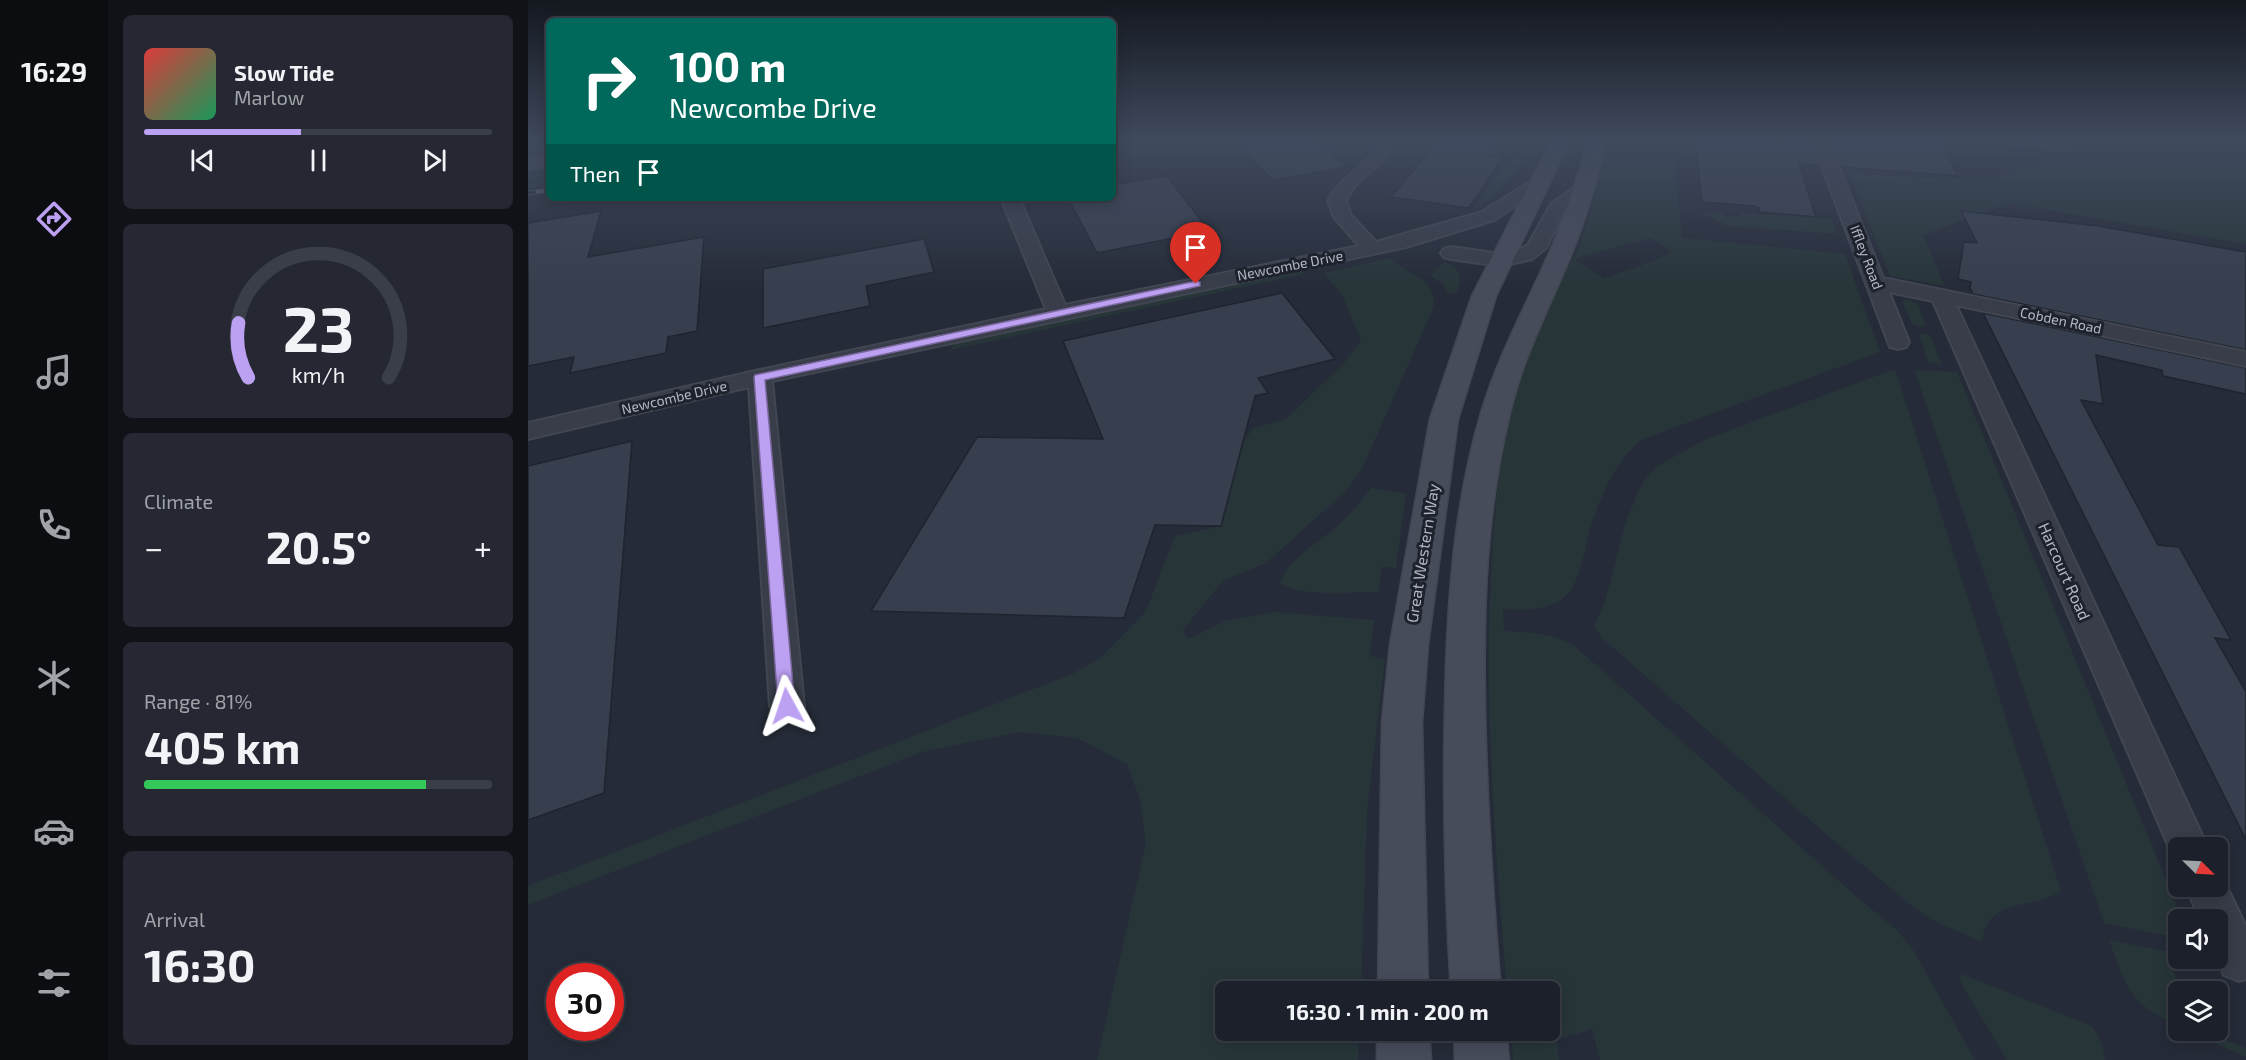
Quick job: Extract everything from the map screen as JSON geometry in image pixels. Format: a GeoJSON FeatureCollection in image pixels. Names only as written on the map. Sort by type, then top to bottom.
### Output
{"type":"FeatureCollection","features":[{"type":"Feature","properties":{"kind":"main road","name":"Great Western Way"},"geometry":{"type":"LineString","coordinates":[[1403,981],[1402,722],[1408,645],[1444,419],[1498,267],[1538,189]]}},
{"type":"Feature","properties":{"kind":"main road"},"geometry":{"type":"LineString","coordinates":[[1475,981],[1466,816],[1466,597],[1472,531],[1482,467],[1510,361],[1561,252],[1584,189]]}},
{"type":"Feature","properties":{"kind":"main road"},"geometry":{"type":"LineString","coordinates":[[1403,1041],[1404,1060]]}},
{"type":"Feature","properties":{"kind":"main road"},"geometry":{"type":"LineString","coordinates":[[1481,1041],[1482,1060]]}},
{"type":"Feature","properties":{"kind":"street"},"geometry":{"type":"LineString","coordinates":[[1342,189],[1337,201],[1343,217],[1371,248]]}},
{"type":"Feature","properties":{"kind":"street","name":"Newcombe Drive"},"geometry":{"type":"LineString","coordinates":[[528,431],[759,377],[1409,239],[1488,216],[1531,189]]}},
{"type":"Feature","properties":{"kind":"street","name":"Newcombe Drive"},"geometry":{"type":"LineString","coordinates":[[1409,239],[1498,267],[1532,251],[1557,208],[1583,189]]}},
{"type":"Feature","properties":{"kind":"street","name":"Iffley Road"},"geometry":{"type":"LineString","coordinates":[[1840,189],[1898,342]]}},
{"type":"Feature","properties":{"kind":"street"},"geometry":{"type":"LineString","coordinates":[[1011,201],[1058,313]]}},
{"type":"Feature","properties":{"kind":"street","name":"Newcombe Drive"},"geometry":{"type":"LineString","coordinates":[[1409,239],[1498,267]]}},
{"type":"Feature","properties":{"kind":"street"},"geometry":{"type":"LineString","coordinates":[[1450,253],[1470,268],[1498,267]]}},
{"type":"Feature","properties":{"kind":"street","name":"Cobden Road"},"geometry":{"type":"LineString","coordinates":[[1877,283],[2246,359]]}},
{"type":"Feature","properties":{"kind":"street","name":"Harcourt Road"},"geometry":{"type":"LineString","coordinates":[[1941,296],[2183,837]]}},
{"type":"Feature","properties":{"kind":"street"},"geometry":{"type":"LineString","coordinates":[[759,377],[787,706]]}},
{"type":"Feature","properties":{"kind":"street"},"geometry":{"type":"LineString","coordinates":[[2211,897],[2239,960]]}},
{"type":"Feature","properties":{"kind":"shaded area"},"geometry":{"type":"Polygon","coordinates":[[[1486,189],[1500,189],[1493,196],[1472,209],[1486,189]]]}},
{"type":"Feature","properties":{"kind":"shaded area"},"geometry":{"type":"Polygon","coordinates":[[[1596,189],[1677,189],[1682,238],[1845,254],[1880,352],[1643,439],[1624,457],[1604,492],[1590,529],[1577,577],[1568,594],[1555,604],[1541,608],[1503,609],[1504,631],[1559,638],[1576,647],[1897,930],[1914,951],[1975,1060],[1600,1060],[1592,1029],[1560,1039],[1560,981],[1506,981],[1492,774],[1489,665],[1492,556],[1499,474],[1508,414],[1522,364],[1547,304],[1578,249],[1596,189]],[[1651,238],[1574,259],[1604,278],[1654,261],[1671,251],[1651,238]]]}},
{"type":"Feature","properties":{"kind":"shaded area"},"geometry":{"type":"Polygon","coordinates":[[[1856,189],[2246,189],[2246,244],[2008,203],[1923,235],[1945,286],[1890,276],[1856,189]]]}},
{"type":"Feature","properties":{"kind":"shaded area"},"geometry":{"type":"Polygon","coordinates":[[[1699,212],[1725,213],[1725,216],[1741,217],[1741,213],[1831,218],[1837,234],[1728,226],[1699,212]]]}},
{"type":"Feature","properties":{"kind":"shaded area"},"geometry":{"type":"Polygon","coordinates":[[[1391,258],[1421,279],[1432,291],[1433,309],[1362,469],[1346,491],[1266,563],[1223,581],[1183,630],[1188,639],[1225,621],[1273,612],[1374,620],[1370,656],[1385,659],[1367,811],[1361,981],[1215,981],[1215,1041],[1359,1041],[1358,1060],[1097,1060],[1146,843],[1140,800],[1127,764],[1077,738],[1020,732],[922,752],[528,905],[528,886],[1072,674],[1100,658],[1146,611],[1175,536],[1221,526],[1243,442],[1253,428],[1286,419],[1344,363],[1361,340],[1342,295],[1324,273],[1391,258]]]}},
{"type":"Feature","properties":{"kind":"shaded area"},"geometry":{"type":"Polygon","coordinates":[[[1445,262],[1454,268],[1459,276],[1460,284],[1455,294],[1447,293],[1443,284],[1431,276],[1445,262]]]}},
{"type":"Feature","properties":{"kind":"shaded area"},"geometry":{"type":"Polygon","coordinates":[[[1300,268],[1304,274],[950,350],[962,341],[1300,268]]]}},
{"type":"Feature","properties":{"kind":"shaded area"},"geometry":{"type":"Polygon","coordinates":[[[1909,300],[1918,304],[1926,326],[1919,327],[1912,324],[1902,301],[1909,300]]]}},
{"type":"Feature","properties":{"kind":"shaded area"},"geometry":{"type":"Polygon","coordinates":[[[1919,333],[1930,335],[1942,365],[1928,362],[1919,333]]]}},
{"type":"Feature","properties":{"kind":"shaded area"},"geometry":{"type":"Polygon","coordinates":[[[1895,369],[2061,891],[2040,900],[2003,910],[1993,917],[1986,927],[1982,942],[1932,920],[1911,905],[1820,829],[1602,638],[1594,626],[1604,605],[1626,522],[1636,496],[1645,479],[1657,466],[1706,439],[1895,369]]]}},
{"type":"Feature","properties":{"kind":"shaded area"},"geometry":{"type":"Polygon","coordinates":[[[1918,370],[1957,372],[2168,885],[2168,897],[2173,897],[2178,909],[2168,909],[2168,936],[2104,923],[1915,372],[1918,370]]]}},
{"type":"Feature","properties":{"kind":"shaded area"},"geometry":{"type":"Polygon","coordinates":[[[1371,488],[1406,494],[1396,568],[1382,567],[1378,592],[1301,591],[1280,583],[1296,559],[1341,523],[1371,488]]]}},
{"type":"Feature","properties":{"kind":"shaded area"},"geometry":{"type":"Polygon","coordinates":[[[2109,940],[2166,951],[2168,969],[2173,969],[2177,981],[2168,981],[2168,1021],[2139,1001],[2126,983],[2109,940]]]}},
{"type":"Feature","properties":{"kind":"shaded area"},"geometry":{"type":"Polygon","coordinates":[[[1962,974],[2092,1026],[2102,1043],[2105,1060],[2007,1060],[1963,987],[1960,977],[1962,974]]]}},
{"type":"Feature","properties":{"kind":"shaded area"},"geometry":{"type":"Polygon","coordinates":[[[1512,1041],[1557,1041],[1559,1060],[1513,1060],[1512,1041]]]}},
{"type":"Feature","properties":{"kind":"shaded area"},"geometry":{"type":"Polygon","coordinates":[[[2210,1041],[2227,1041],[2246,1048],[2246,1057],[2210,1041]]]}},
{"type":"Feature","properties":{"kind":"building"},"geometry":{"type":"Polygon","coordinates":[[[1116,189],[1177,189],[1209,231],[1097,253],[1070,201],[1116,201],[1116,189]]]}},
{"type":"Feature","properties":{"kind":"building"},"geometry":{"type":"Polygon","coordinates":[[[1397,189],[1481,189],[1469,208],[1391,197],[1397,189]]]}},
{"type":"Feature","properties":{"kind":"building"},"geometry":{"type":"Polygon","coordinates":[[[1701,189],[1807,189],[1816,217],[1760,212],[1759,208],[1754,206],[1702,202],[1701,189]]]}},
{"type":"Feature","properties":{"kind":"building"},"geometry":{"type":"Polygon","coordinates":[[[601,211],[588,257],[704,237],[697,331],[668,337],[666,353],[570,373],[574,357],[528,366],[528,223],[601,211]]]}},
{"type":"Feature","properties":{"kind":"building"},"geometry":{"type":"Polygon","coordinates":[[[1961,211],[2098,226],[2246,252],[2246,350],[1973,294],[1970,288],[1971,282],[1958,279],[1964,242],[1977,243],[1961,211]]]}},
{"type":"Feature","properties":{"kind":"building"},"geometry":{"type":"Polygon","coordinates":[[[924,239],[934,272],[866,286],[870,306],[763,328],[763,269],[924,239]]]}},
{"type":"Feature","properties":{"kind":"building"},"geometry":{"type":"Polygon","coordinates":[[[1282,293],[1335,359],[1258,378],[1268,393],[1255,396],[1221,526],[1155,525],[1124,618],[871,611],[977,437],[1103,439],[1063,341],[1282,293]]]}},
{"type":"Feature","properties":{"kind":"building"},"geometry":{"type":"Polygon","coordinates":[[[1983,313],[2246,368],[2246,394],[2163,376],[2162,370],[2096,355],[2103,404],[2081,400],[2158,545],[2179,547],[2231,640],[2215,638],[2246,692],[2246,840],[1983,313]]]}},
{"type":"Feature","properties":{"kind":"building"},"geometry":{"type":"Polygon","coordinates":[[[632,441],[604,793],[528,820],[528,466],[632,441]]]}},
{"type":"Feature","properties":{"kind":"railway"},"geometry":{"type":"LineString","coordinates":[[528,193],[546,190]]}},
{"type":"Feature","properties":{"kind":"route"},"geometry":{"type":"LineString","coordinates":[[787,706],[759,377],[1196,284]]}}]}
